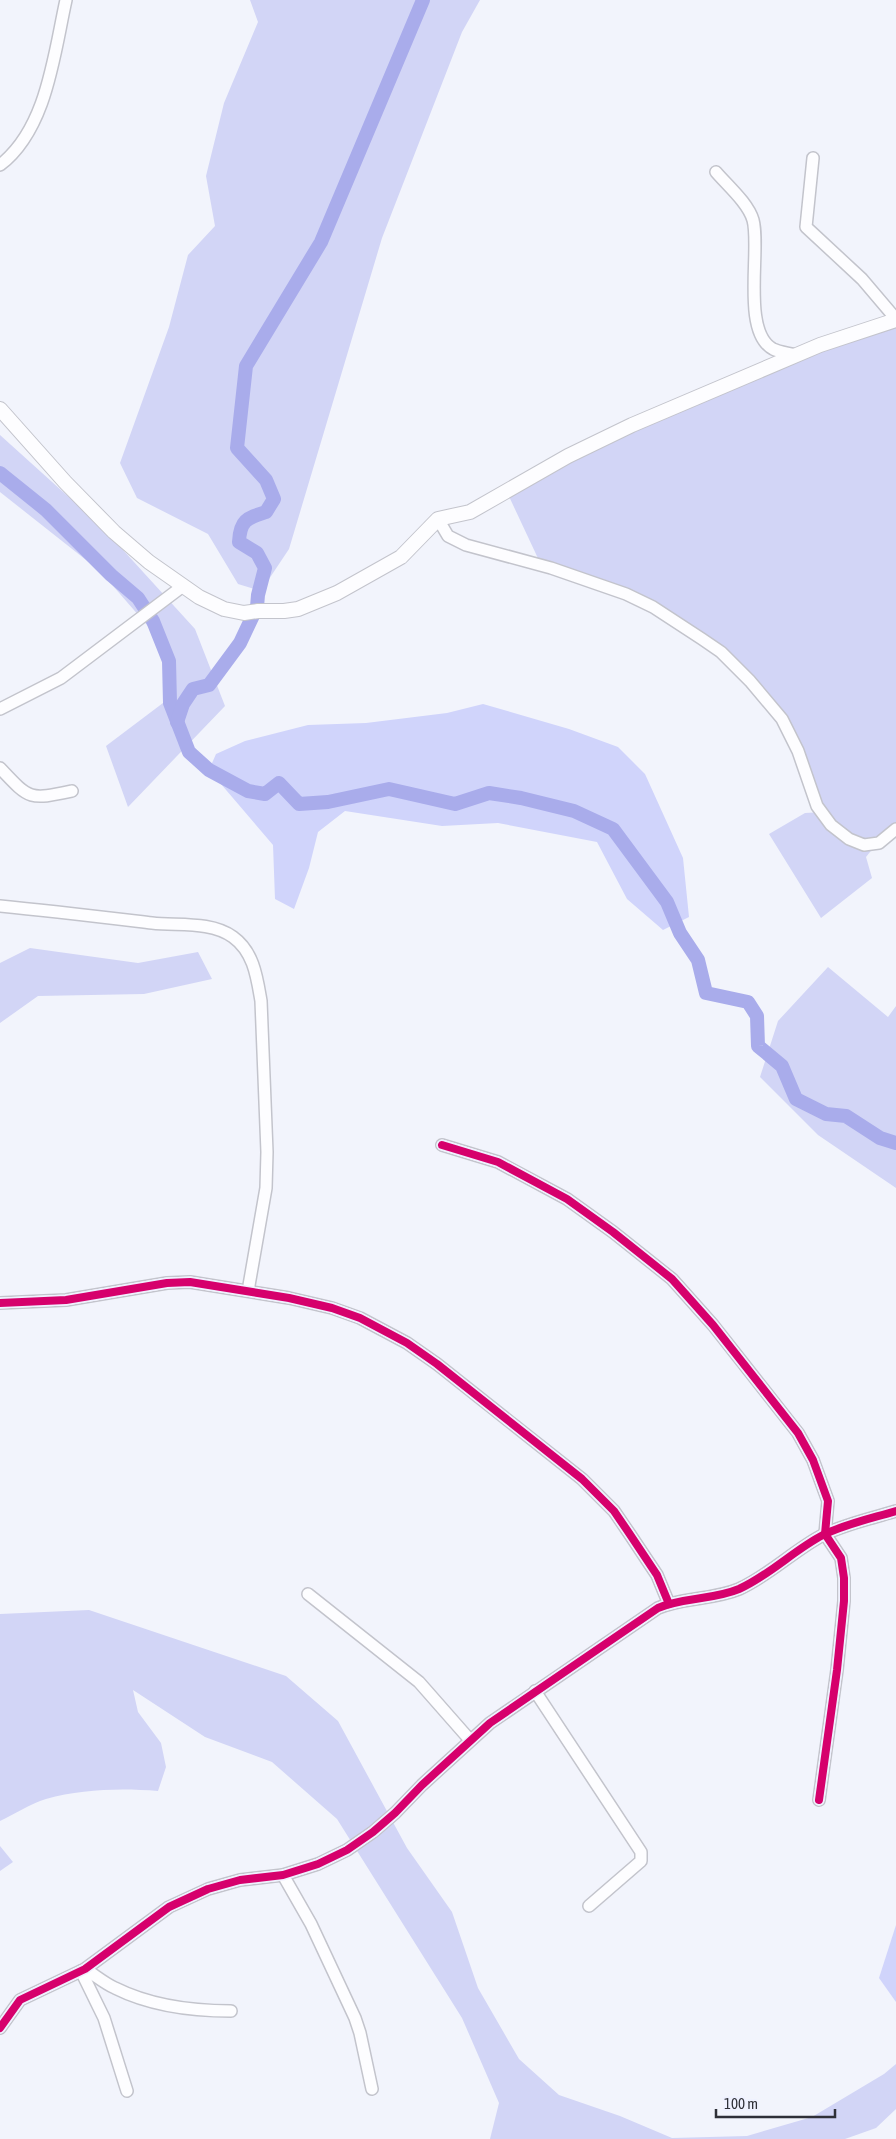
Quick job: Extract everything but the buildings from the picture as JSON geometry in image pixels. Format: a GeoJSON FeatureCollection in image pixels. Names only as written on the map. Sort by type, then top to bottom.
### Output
{"type":"FeatureCollection","features":[{"type":"Feature","properties":{"kind":"main road"},"geometry":{"type":"LineString","coordinates":[[0,409],[65,482],[114,532],[149,562],[183,586],[211,604],[251,612],[298,609],[337,593],[401,557],[438,519],[470,512],[568,456],[795,355],[896,320]]}},
{"type":"Feature","properties":{"kind":"street"},"geometry":{"type":"LineString","coordinates":[[0,165],[20,144],[38,109],[50,74],[66,0]]}},
{"type":"Feature","properties":{"kind":"street"},"geometry":{"type":"LineString","coordinates":[[812,158],[806,227],[862,279],[896,320]]}},
{"type":"Feature","properties":{"kind":"street"},"geometry":{"type":"LineString","coordinates":[[716,172],[748,209],[753,221],[752,285],[761,333],[772,349],[795,355]]}},
{"type":"Feature","properties":{"kind":"street"},"geometry":{"type":"LineString","coordinates":[[438,519],[448,536],[466,545],[551,568],[626,594],[653,607],[702,638],[721,652],[766,697],[782,719],[798,751],[817,806],[831,824],[849,839],[864,845],[879,843],[896,828]]}},
{"type":"Feature","properties":{"kind":"street"},"geometry":{"type":"LineString","coordinates":[[0,709],[61,678],[126,631],[140,617],[183,586]]}},
{"type":"Feature","properties":{"kind":"street"},"geometry":{"type":"LineString","coordinates":[[0,768],[22,792],[32,797],[44,797],[72,791]]}},
{"type":"Feature","properties":{"kind":"street"},"geometry":{"type":"LineString","coordinates":[[0,906],[155,923],[203,926],[220,930],[234,937],[248,952],[258,980],[261,1002],[267,1152],[266,1188],[248,1291]]}},
{"type":"Feature","properties":{"kind":"street"},"geometry":{"type":"LineString","coordinates":[[442,1145],[498,1162],[542,1185],[613,1232],[672,1279],[713,1325],[798,1433],[812,1460],[828,1501],[825,1534],[841,1558],[844,1578],[838,1670],[819,1800]]}},
{"type":"Feature","properties":{"kind":"street"},"geometry":{"type":"LineString","coordinates":[[0,1303],[66,1300],[167,1283],[190,1282],[288,1298],[332,1308],[360,1318],[407,1343],[437,1364],[582,1479],[603,1499],[657,1575],[669,1604]]}},
{"type":"Feature","properties":{"kind":"street"},"geometry":{"type":"LineString","coordinates":[[0,2028],[20,2000],[83,1970],[168,1907],[208,1889],[240,1880],[283,1875],[347,1850],[373,1832],[470,1740],[535,1691],[658,1608],[669,1604],[720,1596],[739,1589],[763,1576],[825,1534],[896,1510]]}},
{"type":"Feature","properties":{"kind":"street"},"geometry":{"type":"LineString","coordinates":[[308,1594],[419,1682],[470,1740]]}},
{"type":"Feature","properties":{"kind":"street"},"geometry":{"type":"LineString","coordinates":[[535,1691],[641,1852],[641,1861],[589,1906]]}},
{"type":"Feature","properties":{"kind":"street"},"geometry":{"type":"LineString","coordinates":[[283,1875],[311,1924],[354,2018],[360,2033],[372,2089]]}},
{"type":"Feature","properties":{"kind":"street"},"geometry":{"type":"LineString","coordinates":[[83,1970],[114,1988],[170,2007],[185,2010],[231,2011]]}},
{"type":"Feature","properties":{"kind":"street"},"geometry":{"type":"LineString","coordinates":[[83,1970],[104,2018],[127,2091]]}},
{"type":"Feature","properties":{"kind":"shaded area"},"geometry":{"type":"Polygon","coordinates":[[[250,0],[480,0],[462,32],[382,238],[289,549],[261,591],[238,584],[208,534],[137,498],[120,463],[169,327],[188,255],[215,226],[206,176],[224,103],[258,22],[250,0]]]}},
{"type":"Feature","properties":{"kind":"shaded area"},"geometry":{"type":"Polygon","coordinates":[[[896,313],[896,834],[874,847],[866,857],[872,878],[821,918],[769,834],[805,813],[823,812],[792,731],[728,659],[634,600],[543,569],[506,490],[807,343],[896,313]]]}},
{"type":"Feature","properties":{"kind":"shaded area"},"geometry":{"type":"Polygon","coordinates":[[[0,435],[103,528],[195,629],[225,706],[128,807],[106,746],[163,703],[167,648],[100,571],[0,492],[0,435]]]}},
{"type":"Feature","properties":{"kind":"shaded area"},"geometry":{"type":"Polygon","coordinates":[[[483,704],[569,729],[618,747],[645,774],[683,858],[689,917],[663,930],[627,899],[597,842],[498,823],[442,826],[345,811],[318,832],[309,868],[294,909],[275,899],[273,845],[209,770],[216,754],[245,741],[308,725],[366,723],[447,713],[483,704]]]}},
{"type":"Feature","properties":{"kind":"shaded area"},"geometry":{"type":"Polygon","coordinates":[[[30,948],[138,963],[198,952],[212,979],[144,994],[38,996],[0,1023],[0,963],[30,948]]]}},
{"type":"Feature","properties":{"kind":"shaded area"},"geometry":{"type":"Polygon","coordinates":[[[828,967],[888,1017],[896,1006],[896,1188],[818,1135],[760,1077],[778,1021],[828,967]]]}},
{"type":"Feature","properties":{"kind":"shaded area"},"geometry":{"type":"Polygon","coordinates":[[[89,1610],[286,1676],[338,1721],[407,1848],[452,1912],[478,1988],[519,2059],[559,2095],[620,2116],[672,2138],[747,2136],[812,2117],[884,2074],[896,2064],[896,2109],[876,2128],[845,2139],[490,2139],[499,2103],[462,2018],[337,1819],[272,1762],[205,1737],[133,1690],[138,1712],[161,1743],[166,1767],[158,1791],[102,1790],[73,1793],[46,1799],[0,1821],[0,1614],[89,1610]]]}},
{"type":"Feature","properties":{"kind":"shaded area"},"geometry":{"type":"Polygon","coordinates":[[[0,1846],[13,1862],[0,1871],[0,1846]]]}},
{"type":"Feature","properties":{"kind":"shaded area"},"geometry":{"type":"Polygon","coordinates":[[[896,1925],[896,2002],[879,1978],[896,1925]]]}},
{"type":"Feature","properties":{"kind":"waterway"},"geometry":{"type":"LineString","coordinates":[[177,722],[183,704],[193,689],[209,685],[240,643],[257,607],[265,568],[257,553],[239,542],[243,524],[249,518],[266,512],[274,499],[266,480],[237,448],[246,366],[321,242],[423,0]]}},
{"type":"Feature","properties":{"kind":"waterway"},"geometry":{"type":"LineString","coordinates":[[0,473],[46,510],[111,575],[138,598],[153,621],[169,661],[170,703],[189,752],[209,770],[248,791],[265,794],[279,783],[299,804],[328,802],[389,789],[455,804],[489,793],[521,798],[574,811],[613,829],[667,902],[680,933],[698,960],[706,993],[748,1002],[757,1016],[758,1046],[782,1066],[796,1099],[826,1114],[846,1116],[880,1138],[896,1143]]}},
{"type":"Feature","properties":{"kind":"cycle path"},"geometry":{"type":"LineString","coordinates":[[442,1145],[498,1162],[567,1199],[613,1232],[672,1279],[713,1325],[798,1433],[813,1460],[828,1501],[825,1534],[841,1558],[844,1578],[844,1601],[837,1670],[819,1800]]}},
{"type":"Feature","properties":{"kind":"cycle path"},"geometry":{"type":"LineString","coordinates":[[0,1303],[66,1300],[167,1283],[190,1282],[289,1298],[332,1308],[360,1318],[407,1343],[437,1364],[582,1479],[614,1511],[657,1575],[669,1604]]}},
{"type":"Feature","properties":{"kind":"cycle path"},"geometry":{"type":"LineString","coordinates":[[0,2028],[20,2000],[85,1969],[169,1907],[208,1889],[240,1880],[283,1875],[318,1864],[347,1850],[373,1832],[395,1813],[422,1785],[490,1723],[658,1608],[668,1604],[729,1593],[739,1589],[761,1577],[823,1535],[850,1524],[896,1511]]}}]}
